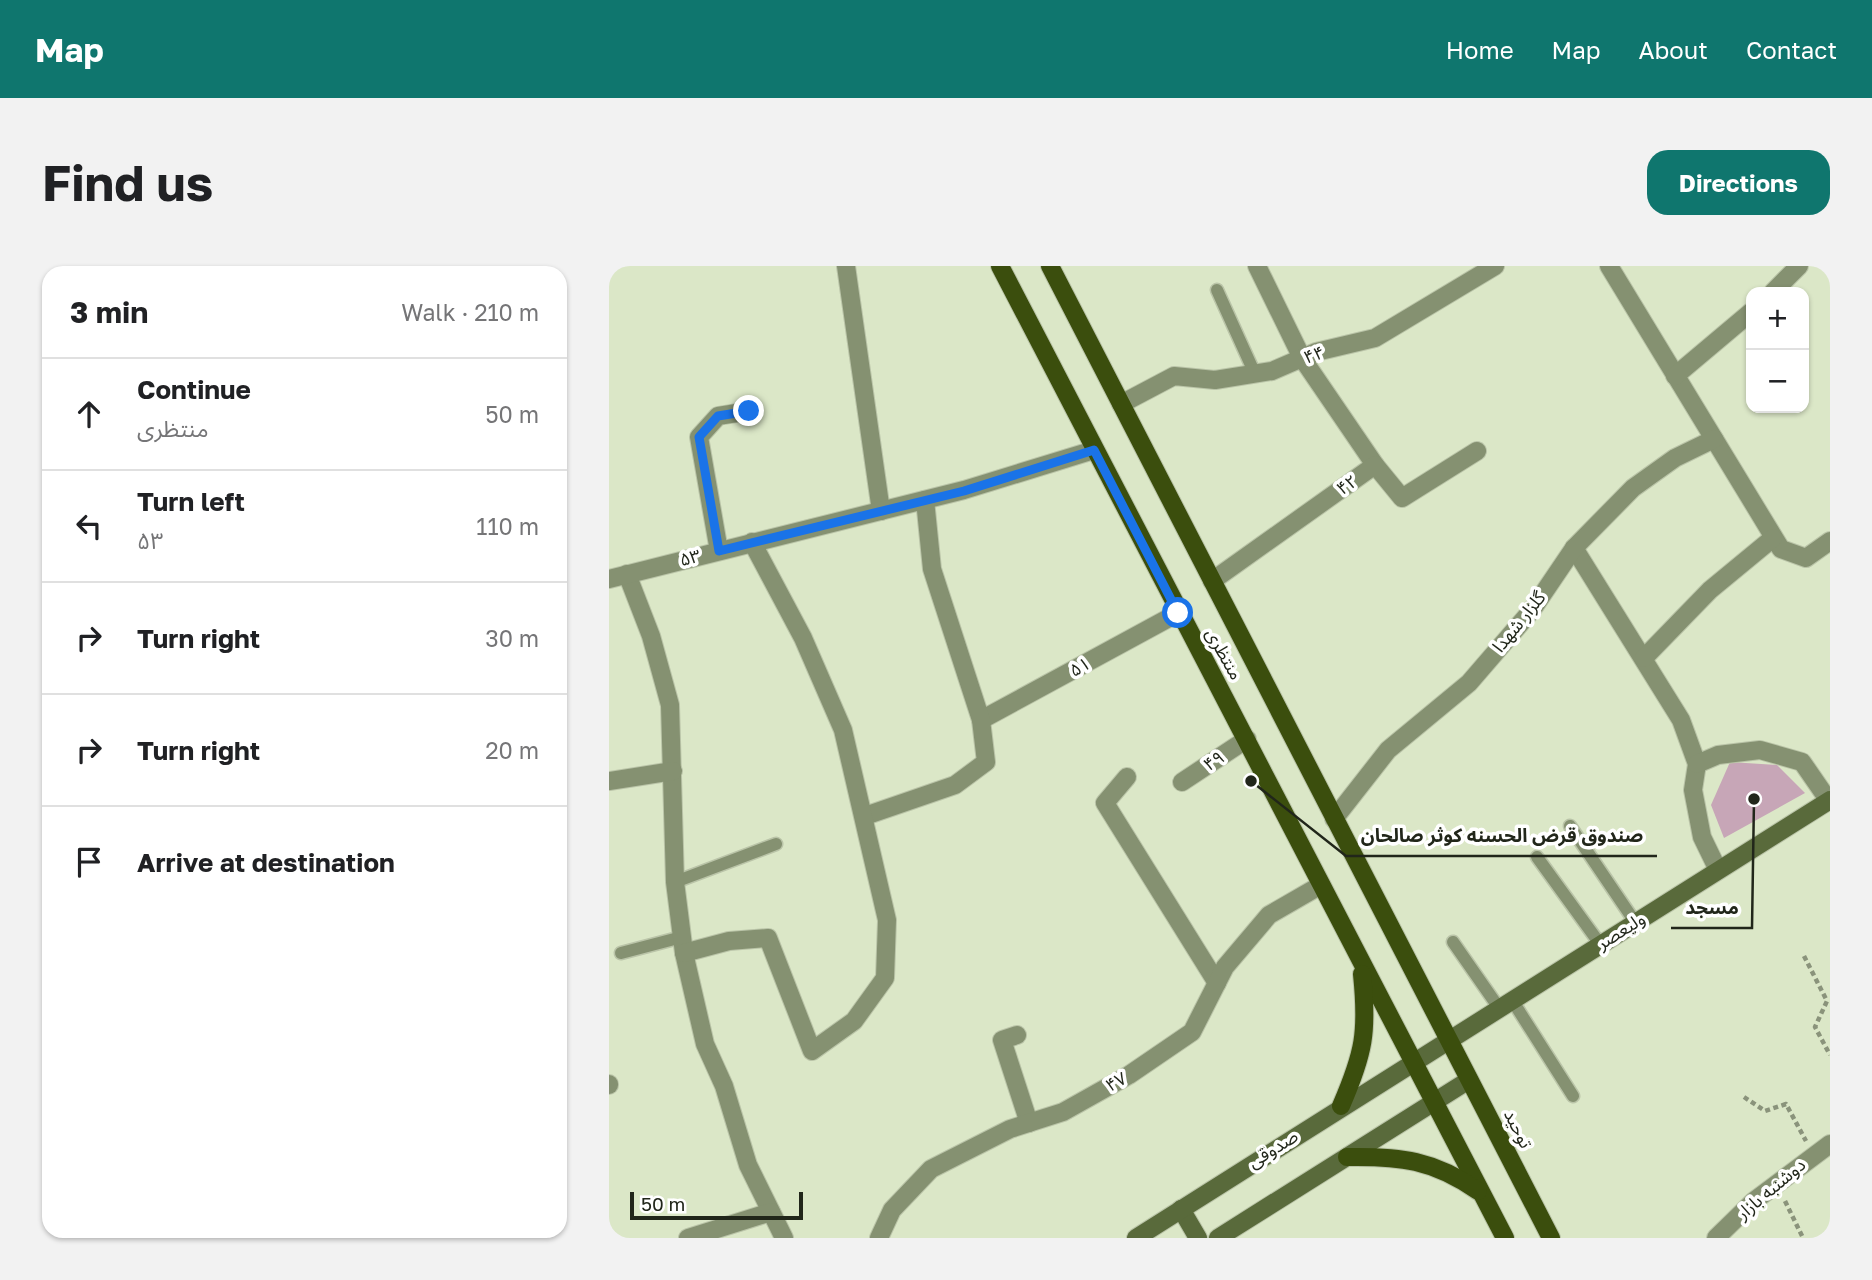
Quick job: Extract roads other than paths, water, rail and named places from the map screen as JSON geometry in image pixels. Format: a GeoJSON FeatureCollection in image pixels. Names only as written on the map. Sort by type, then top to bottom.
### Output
{"type":"FeatureCollection","features":[{"type":"Feature","properties":{"kind":"main road","name":"منتظری"},"geometry":{"type":"LineString","coordinates":[[1000,266],[1412,1062]]}},
{"type":"Feature","properties":{"kind":"main road","name":"منتظری"},"geometry":{"type":"LineString","coordinates":[[1050,266],[1447,1040]]}},
{"type":"Feature","properties":{"kind":"main road","name":"ولیعصر"},"geometry":{"type":"LineString","coordinates":[[1412,1062],[1829,801]]}},
{"type":"Feature","properties":{"kind":"main road"},"geometry":{"type":"LineString","coordinates":[[1341,1107],[1360,1061],[1366,1025],[1361,963]]}},
{"type":"Feature","properties":{"kind":"main road","name":"توحید"},"geometry":{"type":"LineString","coordinates":[[1447,1040],[1551,1238]]}},
{"type":"Feature","properties":{"kind":"main road"},"geometry":{"type":"LineString","coordinates":[[1412,1062],[1505,1238]]}},
{"type":"Feature","properties":{"kind":"main road","name":"صدوقی"},"geometry":{"type":"LineString","coordinates":[[1136,1238],[1412,1062]]}},
{"type":"Feature","properties":{"kind":"main road"},"geometry":{"type":"LineString","coordinates":[[1218,1238],[1469,1080]]}},
{"type":"Feature","properties":{"kind":"main road"},"geometry":{"type":"LineString","coordinates":[[1347,1157],[1386,1156],[1426,1162],[1454,1174],[1481,1193]]}},
{"type":"Feature","properties":{"kind":"main road"},"geometry":{"type":"LineString","coordinates":[[1181,1209],[1198,1238]]}},
{"type":"Feature","properties":{"kind":"street"},"geometry":{"type":"LineString","coordinates":[[846,266],[881,511]]}},
{"type":"Feature","properties":{"kind":"street"},"geometry":{"type":"LineString","coordinates":[[1257,266],[1302,358],[1375,465]]}},
{"type":"Feature","properties":{"kind":"street","name":"۴۴"},"geometry":{"type":"LineString","coordinates":[[1121,404],[1174,376],[1215,380],[1272,371],[1302,358],[1375,338],[1495,266]]}},
{"type":"Feature","properties":{"kind":"street"},"geometry":{"type":"LineString","coordinates":[[1609,266],[1780,549],[1806,558],[1830,541]]}},
{"type":"Feature","properties":{"kind":"street"},"geometry":{"type":"LineString","coordinates":[[1778,287],[1799,266]]}},
{"type":"Feature","properties":{"kind":"street"},"geometry":{"type":"LineString","coordinates":[[1675,376],[1746,316]]}},
{"type":"Feature","properties":{"kind":"street"},"geometry":{"type":"LineString","coordinates":[[719,551],[699,437],[718,416],[749,411]]}},
{"type":"Feature","properties":{"kind":"street","name":"گلزار شهدا"},"geometry":{"type":"LineString","coordinates":[[1334,819],[1388,750],[1469,682],[1532,610],[1574,548],[1633,488],[1675,458],[1714,439]]}},
{"type":"Feature","properties":{"kind":"street","name":"۵۳"},"geometry":{"type":"LineString","coordinates":[[609,579],[925,500],[1094,450]]}},
{"type":"Feature","properties":{"kind":"street","name":"۴۲"},"geometry":{"type":"LineString","coordinates":[[1212,581],[1375,465],[1402,498],[1477,451]]}},
{"type":"Feature","properties":{"kind":"street"},"geometry":{"type":"LineString","coordinates":[[865,816],[955,785],[986,762],[981,720],[932,569],[925,500]]}},
{"type":"Feature","properties":{"kind":"street"},"geometry":{"type":"LineString","coordinates":[[1644,658],[1710,590],[1773,538]]}},
{"type":"Feature","properties":{"kind":"street"},"geometry":{"type":"LineString","coordinates":[[683,945],[768,937],[812,1051],[854,1021],[885,978],[887,920],[843,730],[803,638],[752,542]]}},
{"type":"Feature","properties":{"kind":"street"},"geometry":{"type":"LineString","coordinates":[[1574,548],[1681,720],[1697,764],[1693,790],[1702,837],[1718,870]]}},
{"type":"Feature","properties":{"kind":"street"},"geometry":{"type":"LineString","coordinates":[[627,574],[651,635],[670,705],[675,882],[683,945],[705,1044],[724,1086],[748,1165],[784,1238]]}},
{"type":"Feature","properties":{"kind":"street","name":"۵۱"},"geometry":{"type":"LineString","coordinates":[[981,720],[1178,613]]}},
{"type":"Feature","properties":{"kind":"street","name":"۴۹"},"geometry":{"type":"LineString","coordinates":[[1182,782],[1247,739]]}},
{"type":"Feature","properties":{"kind":"street"},"geometry":{"type":"LineString","coordinates":[[1697,764],[1718,755],[1760,750],[1802,762],[1829,801]]}},
{"type":"Feature","properties":{"kind":"street"},"geometry":{"type":"LineString","coordinates":[[609,781],[673,771]]}},
{"type":"Feature","properties":{"kind":"street"},"geometry":{"type":"LineString","coordinates":[[1127,777],[1105,803],[1217,983]]}},
{"type":"Feature","properties":{"kind":"street","name":"۴۷"},"geometry":{"type":"LineString","coordinates":[[881,1237],[892,1210],[931,1169],[1010,1129],[1063,1112],[1129,1075],[1192,1032],[1225,967],[1269,915],[1321,885]]}},
{"type":"Feature","properties":{"kind":"street"},"geometry":{"type":"LineString","coordinates":[[1017,1035],[1002,1040],[1029,1123]]}},
{"type":"Feature","properties":{"kind":"street","name":"دوشنبه بازار"},"geometry":{"type":"LineString","coordinates":[[1716,1238],[1777,1183],[1830,1144]]}},
{"type":"Feature","properties":{"kind":"street"},"geometry":{"type":"LineString","coordinates":[[688,1238],[771,1212]]}},
{"type":"Feature","properties":{"kind":"lane"},"geometry":{"type":"LineString","coordinates":[[1217,290],[1255,374]]}},
{"type":"Feature","properties":{"kind":"lane"},"geometry":{"type":"LineString","coordinates":[[1570,826],[1635,922]]}},
{"type":"Feature","properties":{"kind":"lane"},"geometry":{"type":"LineString","coordinates":[[675,882],[776,844]]}},
{"type":"Feature","properties":{"kind":"lane"},"geometry":{"type":"LineString","coordinates":[[1537,857],[1600,944]]}},
{"type":"Feature","properties":{"kind":"lane"},"geometry":{"type":"LineString","coordinates":[[1453,942],[1505,1004],[1573,1096]]}},
{"type":"Feature","properties":{"kind":"lane"},"geometry":{"type":"LineString","coordinates":[[621,953],[683,945]]}},
{"type":"Feature","properties":{"kind":"place","name":"صندوق قرض الحسنه کوثر صالحان"},"geometry":{"type":"Point","coordinates":[1251,781]}},
{"type":"Feature","properties":{"kind":"place","name":"مسجد"},"geometry":{"type":"Point","coordinates":[1754,799]}}]}
